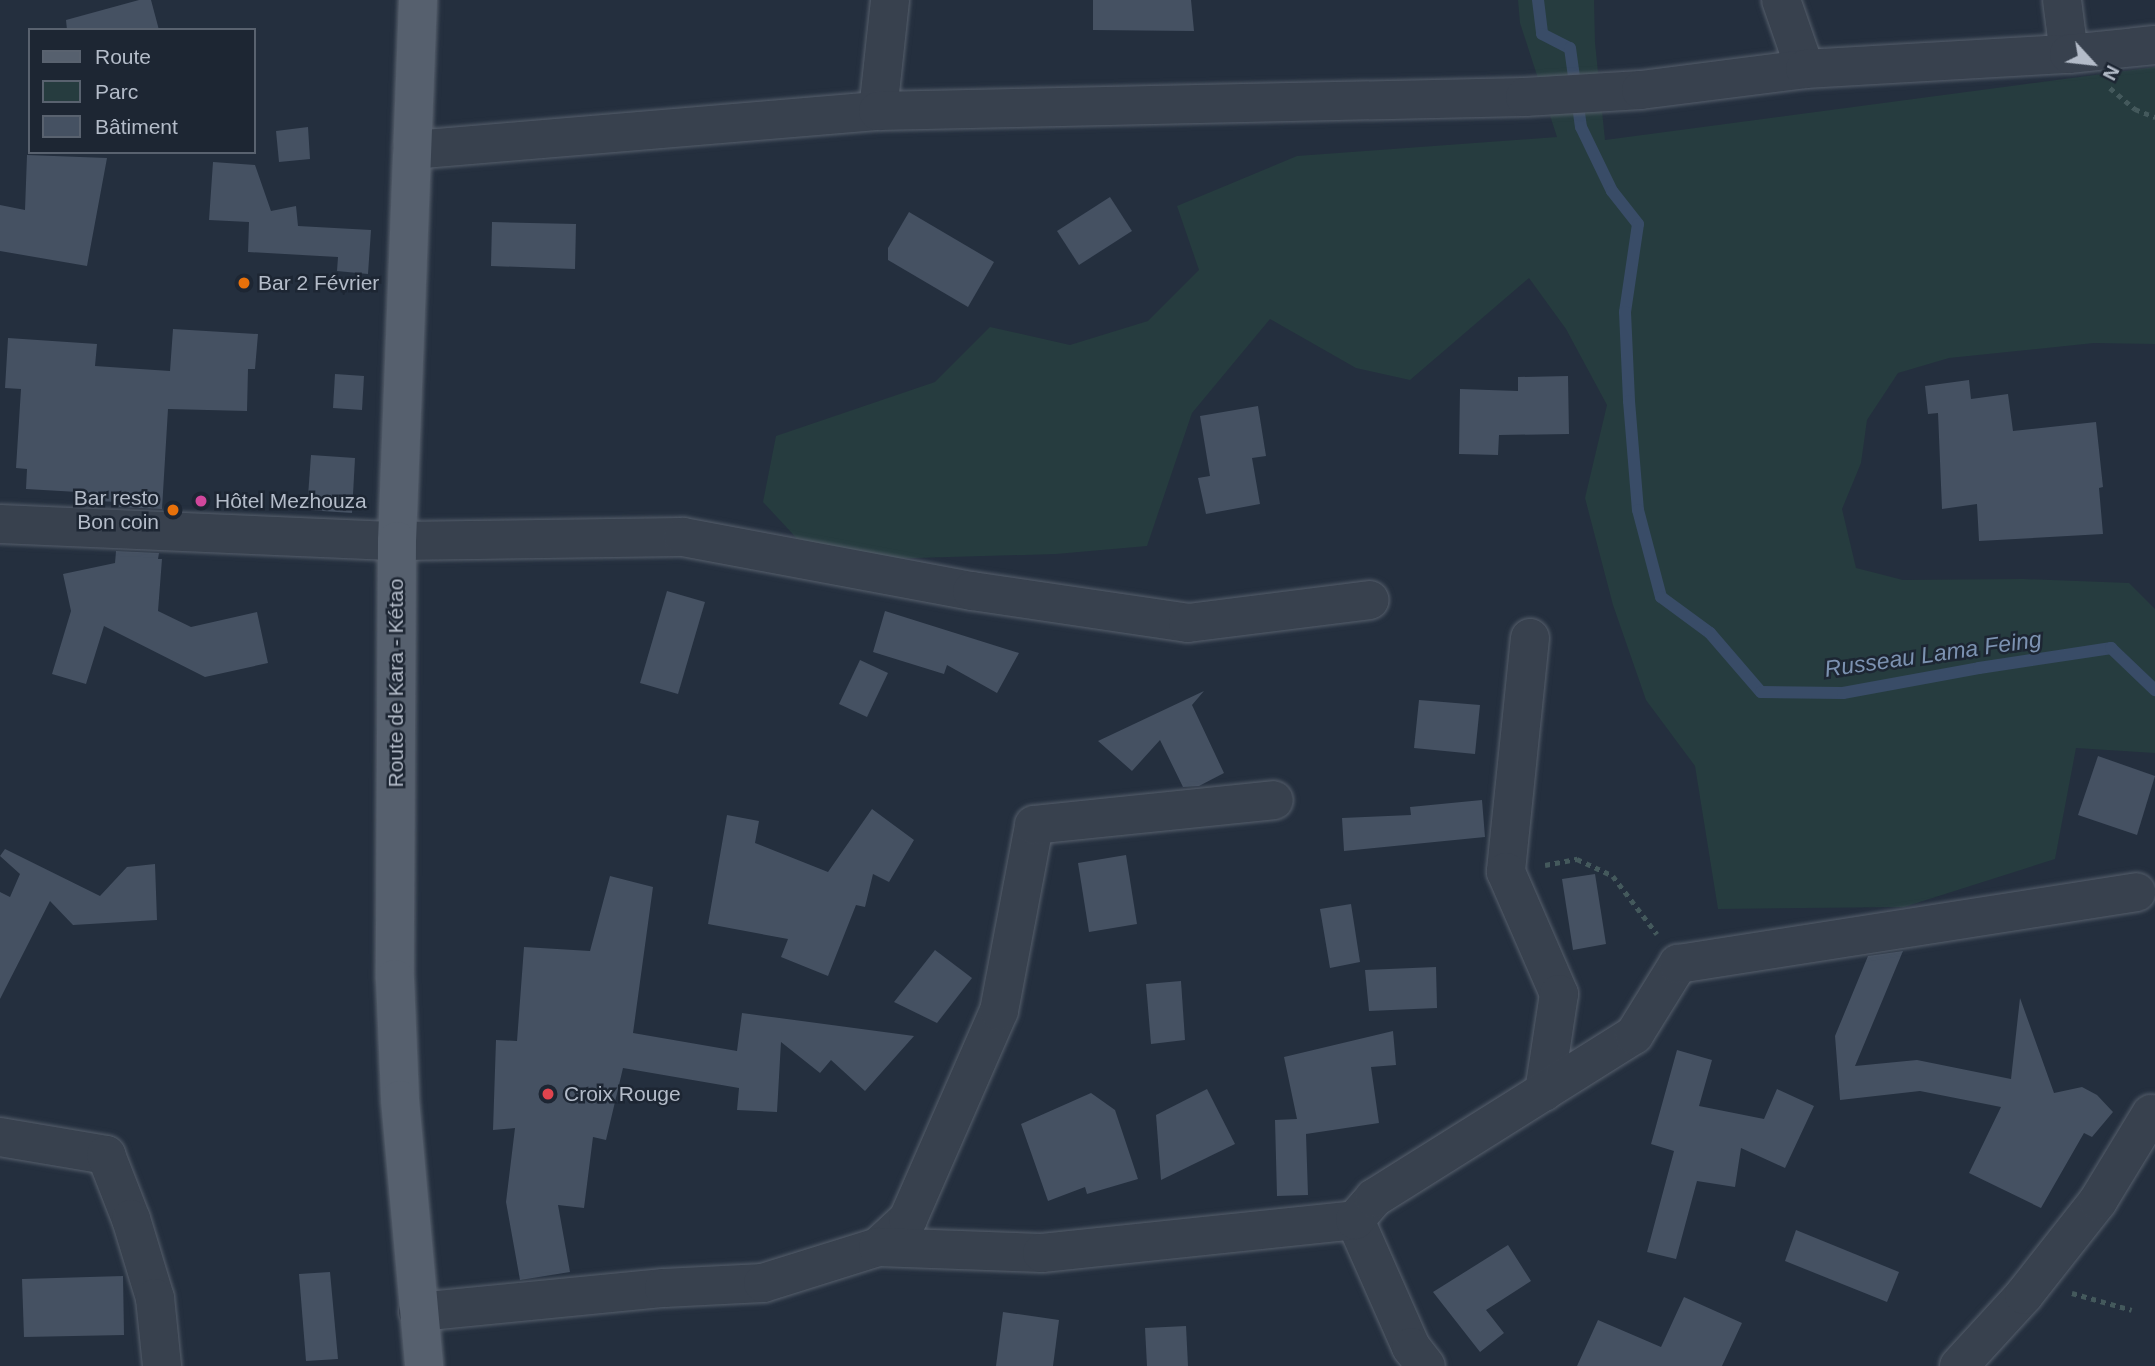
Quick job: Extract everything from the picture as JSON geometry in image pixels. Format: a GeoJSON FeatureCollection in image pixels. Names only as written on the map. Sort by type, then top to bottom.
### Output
{"type":"FeatureCollection","features":[{"type":"Feature","properties":{"kind":"main road","name":"Route de Kara - Kétao"},"geometry":{"type":"LineString","coordinates":[[418,0],[397,541],[395,979],[400,1100],[424,1366]]}},
{"type":"Feature","properties":{"kind":"street"},"geometry":{"type":"LineString","coordinates":[[878,111],[890,0]]}},
{"type":"Feature","properties":{"kind":"street"},"geometry":{"type":"LineString","coordinates":[[1782,0],[1805,69]]}},
{"type":"Feature","properties":{"kind":"street"},"geometry":{"type":"LineString","coordinates":[[2062,0],[2069,54]]}},
{"type":"Feature","properties":{"kind":"street"},"geometry":{"type":"LineString","coordinates":[[412,150],[878,111],[1525,97],[1641,90],[1805,69],[2069,54],[2155,45]]}},
{"type":"Feature","properties":{"kind":"street"},"geometry":{"type":"LineString","coordinates":[[0,524],[397,541],[683,537],[972,591],[1188,623],[1370,600]]}},
{"type":"Feature","properties":{"kind":"street"},"geometry":{"type":"LineString","coordinates":[[1530,638],[1506,872],[1559,994],[1544,1093]]}},
{"type":"Feature","properties":{"kind":"street"},"geometry":{"type":"LineString","coordinates":[[878,1247],[908,1219],[999,1012],[1034,825],[1274,800]]}},
{"type":"Feature","properties":{"kind":"street"},"geometry":{"type":"LineString","coordinates":[[418,1312],[664,1288],[763,1283],[878,1247],[1042,1253],[1355,1220],[1374,1198],[1634,1035],[1678,964],[2136,892]]}},
{"type":"Feature","properties":{"kind":"street"},"geometry":{"type":"LineString","coordinates":[[1959,1366],[2024,1295],[2098,1201],[2151,1114]]}},
{"type":"Feature","properties":{"kind":"street"},"geometry":{"type":"LineString","coordinates":[[0,1137],[106,1155],[131,1219],[155,1298],[162,1366]]}},
{"type":"Feature","properties":{"kind":"street"},"geometry":{"type":"LineString","coordinates":[[1355,1220],[1410,1347],[1426,1366]]}},
{"type":"Feature","properties":{"kind":"path"},"geometry":{"type":"LineString","coordinates":[[1506,872],[1577,859],[1613,876],[1678,964]]}},
{"type":"Feature","properties":{"kind":"path"},"geometry":{"type":"LineString","coordinates":[[2024,1295],[2049,1289],[2133,1310]]}},
{"type":"Feature","properties":{"kind":"green space"},"geometry":{"type":"Polygon","coordinates":[[[1518,0],[1594,0],[1595,43],[1605,140],[2155,67],[2155,344],[2094,343],[1949,358],[1898,373],[1867,420],[1861,463],[1842,509],[1856,568],[1903,580],[2023,579],[2129,583],[2155,609],[2155,753],[2076,748],[2055,859],[1904,907],[1718,909],[1695,766],[1646,700],[1613,605],[1585,498],[1607,405],[1566,329],[1529,278],[1410,380],[1356,368],[1270,319],[1192,413],[1147,546],[1056,554],[880,559],[803,545],[763,502],[776,436],[935,382],[990,327],[1070,345],[1148,321],[1199,270],[1177,206],[1297,156],[1557,137],[1520,23],[1518,0]]]}},
{"type":"Feature","properties":{"kind":"building"},"geometry":{"type":"Polygon","coordinates":[[[139,0],[151,0],[158,28],[67,28],[66,20],[139,0]]]}},
{"type":"Feature","properties":{"kind":"building"},"geometry":{"type":"Polygon","coordinates":[[[1093,0],[1191,0],[1194,31],[1093,30],[1093,0]]]}},
{"type":"Feature","properties":{"kind":"building"},"geometry":{"type":"Polygon","coordinates":[[[308,127],[310,159],[279,162],[276,131],[308,127]]]}},
{"type":"Feature","properties":{"kind":"building"},"geometry":{"type":"Polygon","coordinates":[[[27,155],[107,158],[87,266],[0,251],[0,205],[25,210],[27,155]]]}},
{"type":"Feature","properties":{"kind":"building"},"geometry":{"type":"Polygon","coordinates":[[[213,162],[255,165],[271,211],[296,206],[298,226],[371,230],[368,274],[337,271],[338,257],[248,252],[249,222],[209,220],[213,162]]]}},
{"type":"Feature","properties":{"kind":"building"},"geometry":{"type":"Polygon","coordinates":[[[1110,197],[1132,231],[1079,265],[1057,231],[1110,197]]]}},
{"type":"Feature","properties":{"kind":"building"},"geometry":{"type":"Polygon","coordinates":[[[909,212],[994,262],[968,307],[888,260],[888,248],[909,212]]]}},
{"type":"Feature","properties":{"kind":"building"},"geometry":{"type":"Polygon","coordinates":[[[492,222],[576,224],[575,269],[491,266],[492,222]]]}},
{"type":"Feature","properties":{"kind":"building"},"geometry":{"type":"Polygon","coordinates":[[[173,329],[258,334],[255,369],[248,369],[247,411],[168,409],[162,509],[119,507],[119,502],[94,501],[95,493],[26,489],[27,469],[16,468],[21,389],[5,388],[8,338],[97,344],[95,366],[170,371],[173,329]]]}},
{"type":"Feature","properties":{"kind":"building"},"geometry":{"type":"Polygon","coordinates":[[[335,374],[364,376],[362,410],[333,408],[335,374]]]}},
{"type":"Feature","properties":{"kind":"building"},"geometry":{"type":"Polygon","coordinates":[[[1568,376],[1569,434],[1499,435],[1498,455],[1459,454],[1460,389],[1518,391],[1518,377],[1568,376]]]}},
{"type":"Feature","properties":{"kind":"building"},"geometry":{"type":"Polygon","coordinates":[[[1969,380],[1971,399],[2008,394],[2013,431],[2096,422],[2103,487],[2099,488],[2103,534],[1979,541],[1977,504],[1942,509],[1938,413],[1928,414],[1925,386],[1969,380]]]}},
{"type":"Feature","properties":{"kind":"building"},"geometry":{"type":"Polygon","coordinates":[[[1258,406],[1266,456],[1252,458],[1260,504],[1206,514],[1198,478],[1210,476],[1200,416],[1258,406]]]}},
{"type":"Feature","properties":{"kind":"building"},"geometry":{"type":"Polygon","coordinates":[[[311,455],[355,458],[352,513],[307,510],[311,455]]]}},
{"type":"Feature","properties":{"kind":"building"},"geometry":{"type":"Polygon","coordinates":[[[116,551],[159,553],[158,559],[162,559],[158,611],[191,627],[257,612],[268,663],[205,677],[104,626],[86,684],[52,674],[71,611],[63,574],[115,563],[116,551]]]}},
{"type":"Feature","properties":{"kind":"building"},"geometry":{"type":"Polygon","coordinates":[[[667,591],[705,602],[678,694],[640,683],[667,591]]]}},
{"type":"Feature","properties":{"kind":"building"},"geometry":{"type":"Polygon","coordinates":[[[885,611],[1019,653],[997,693],[947,665],[944,674],[873,652],[885,611]]]}},
{"type":"Feature","properties":{"kind":"building"},"geometry":{"type":"Polygon","coordinates":[[[860,660],[888,673],[867,717],[839,704],[860,660]]]}},
{"type":"Feature","properties":{"kind":"building"},"geometry":{"type":"Polygon","coordinates":[[[1204,691],[1192,705],[1224,773],[1199,786],[1183,787],[1160,740],[1132,771],[1098,741],[1204,691]]]}},
{"type":"Feature","properties":{"kind":"building"},"geometry":{"type":"Polygon","coordinates":[[[1419,700],[1480,705],[1475,754],[1414,748],[1419,700]]]}},
{"type":"Feature","properties":{"kind":"building"},"geometry":{"type":"Polygon","coordinates":[[[2098,756],[2155,776],[2137,835],[2078,815],[2098,756]]]}},
{"type":"Feature","properties":{"kind":"building"},"geometry":{"type":"Polygon","coordinates":[[[1482,800],[1485,837],[1344,851],[1342,818],[1411,815],[1410,807],[1482,800]]]}},
{"type":"Feature","properties":{"kind":"building"},"geometry":{"type":"Polygon","coordinates":[[[872,809],[914,840],[889,882],[873,874],[865,907],[856,905],[828,976],[781,957],[788,939],[708,924],[727,815],[759,821],[755,843],[828,872],[872,809]]]}},
{"type":"Feature","properties":{"kind":"building"},"geometry":{"type":"Polygon","coordinates":[[[5,849],[100,896],[127,867],[155,864],[157,920],[73,925],[50,901],[0,999],[0,892],[10,897],[20,874],[0,856],[5,849]]]}},
{"type":"Feature","properties":{"kind":"building"},"geometry":{"type":"Polygon","coordinates":[[[1126,855],[1137,924],[1089,932],[1078,863],[1126,855]]]}},
{"type":"Feature","properties":{"kind":"building"},"geometry":{"type":"Polygon","coordinates":[[[1595,874],[1606,944],[1573,950],[1562,879],[1595,874]]]}},
{"type":"Feature","properties":{"kind":"building"},"geometry":{"type":"Polygon","coordinates":[[[610,876],[653,887],[633,1033],[737,1051],[742,1013],[914,1036],[865,1091],[831,1060],[820,1073],[781,1042],[777,1112],[737,1110],[739,1088],[623,1068],[606,1140],[593,1137],[584,1208],[558,1205],[570,1272],[520,1280],[506,1202],[515,1128],[493,1130],[496,1040],[517,1041],[524,947],[590,951],[610,876]]]}},
{"type":"Feature","properties":{"kind":"building"},"geometry":{"type":"Polygon","coordinates":[[[1351,904],[1360,962],[1330,968],[1320,909],[1351,904]]]}},
{"type":"Feature","properties":{"kind":"building"},"geometry":{"type":"Polygon","coordinates":[[[935,950],[972,978],[937,1023],[894,1002],[935,950]]]}},
{"type":"Feature","properties":{"kind":"building"},"geometry":{"type":"Polygon","coordinates":[[[1903,951],[1855,1066],[1917,1060],[2011,1079],[2020,998],[2054,1093],[2082,1087],[2097,1095],[2113,1112],[2092,1137],[2084,1133],[2041,1208],[1969,1173],[2001,1107],[1920,1091],[1840,1100],[1835,1036],[1868,956],[1903,951]]]}},
{"type":"Feature","properties":{"kind":"building"},"geometry":{"type":"Polygon","coordinates":[[[1436,967],[1437,1008],[1369,1011],[1365,970],[1436,967]]]}},
{"type":"Feature","properties":{"kind":"building"},"geometry":{"type":"Polygon","coordinates":[[[1181,981],[1185,1040],[1151,1044],[1146,984],[1181,981]]]}},
{"type":"Feature","properties":{"kind":"building"},"geometry":{"type":"Polygon","coordinates":[[[1393,1031],[1396,1065],[1371,1067],[1379,1123],[1306,1134],[1308,1195],[1277,1196],[1275,1120],[1297,1119],[1284,1057],[1393,1031]]]}},
{"type":"Feature","properties":{"kind":"building"},"geometry":{"type":"Polygon","coordinates":[[[1677,1050],[1712,1060],[1699,1106],[1764,1119],[1777,1089],[1814,1106],[1785,1168],[1741,1148],[1735,1187],[1697,1181],[1676,1259],[1647,1252],[1674,1151],[1651,1144],[1677,1050]]]}},
{"type":"Feature","properties":{"kind":"building"},"geometry":{"type":"Polygon","coordinates":[[[1207,1089],[1235,1144],[1161,1180],[1156,1115],[1207,1089]]]}},
{"type":"Feature","properties":{"kind":"building"},"geometry":{"type":"Polygon","coordinates":[[[1091,1093],[1115,1110],[1138,1179],[1087,1194],[1085,1187],[1048,1201],[1021,1124],[1091,1093]]]}},
{"type":"Feature","properties":{"kind":"building"},"geometry":{"type":"Polygon","coordinates":[[[1796,1230],[1899,1272],[1887,1302],[1785,1261],[1796,1230]]]}},
{"type":"Feature","properties":{"kind":"building"},"geometry":{"type":"Polygon","coordinates":[[[1508,1245],[1531,1281],[1486,1310],[1504,1333],[1480,1352],[1433,1292],[1508,1245]]]}},
{"type":"Feature","properties":{"kind":"building"},"geometry":{"type":"Polygon","coordinates":[[[330,1272],[338,1359],[306,1361],[299,1274],[330,1272]]]}},
{"type":"Feature","properties":{"kind":"building"},"geometry":{"type":"Polygon","coordinates":[[[123,1276],[124,1335],[24,1337],[22,1279],[123,1276]]]}},
{"type":"Feature","properties":{"kind":"building"},"geometry":{"type":"Polygon","coordinates":[[[1684,1297],[1742,1323],[1722,1366],[1577,1366],[1598,1320],[1661,1347],[1684,1297]]]}},
{"type":"Feature","properties":{"kind":"building"},"geometry":{"type":"Polygon","coordinates":[[[1003,1312],[1059,1320],[1053,1366],[996,1366],[1003,1312]]]}},
{"type":"Feature","properties":{"kind":"building"},"geometry":{"type":"Polygon","coordinates":[[[1186,1326],[1188,1366],[1147,1366],[1145,1328],[1186,1326]]]}},
{"type":"Feature","properties":{"kind":"waterway","name":"Russeau Lama Feing"},"geometry":{"type":"LineString","coordinates":[[1538,0],[1542,34],[1570,48],[1581,127],[1612,191],[1638,224],[1625,312],[1629,401],[1638,510],[1661,597],[1710,633],[1761,692],[1843,693],[1979,668],[2111,648],[2155,690]]}},
{"type":"Feature","properties":{"kind":"place","name":"Bar 2 Février"},"geometry":{"type":"Point","coordinates":[244,283]}},
{"type":"Feature","properties":{"kind":"place","name":"Hôtel Mezhouza"},"geometry":{"type":"Point","coordinates":[201,501]}},
{"type":"Feature","properties":{"kind":"place","name":"Bar resto Bon coin"},"geometry":{"type":"Point","coordinates":[173,510]}},
{"type":"Feature","properties":{"kind":"place","name":"Croix Rouge"},"geometry":{"type":"Point","coordinates":[548,1094]}}]}
